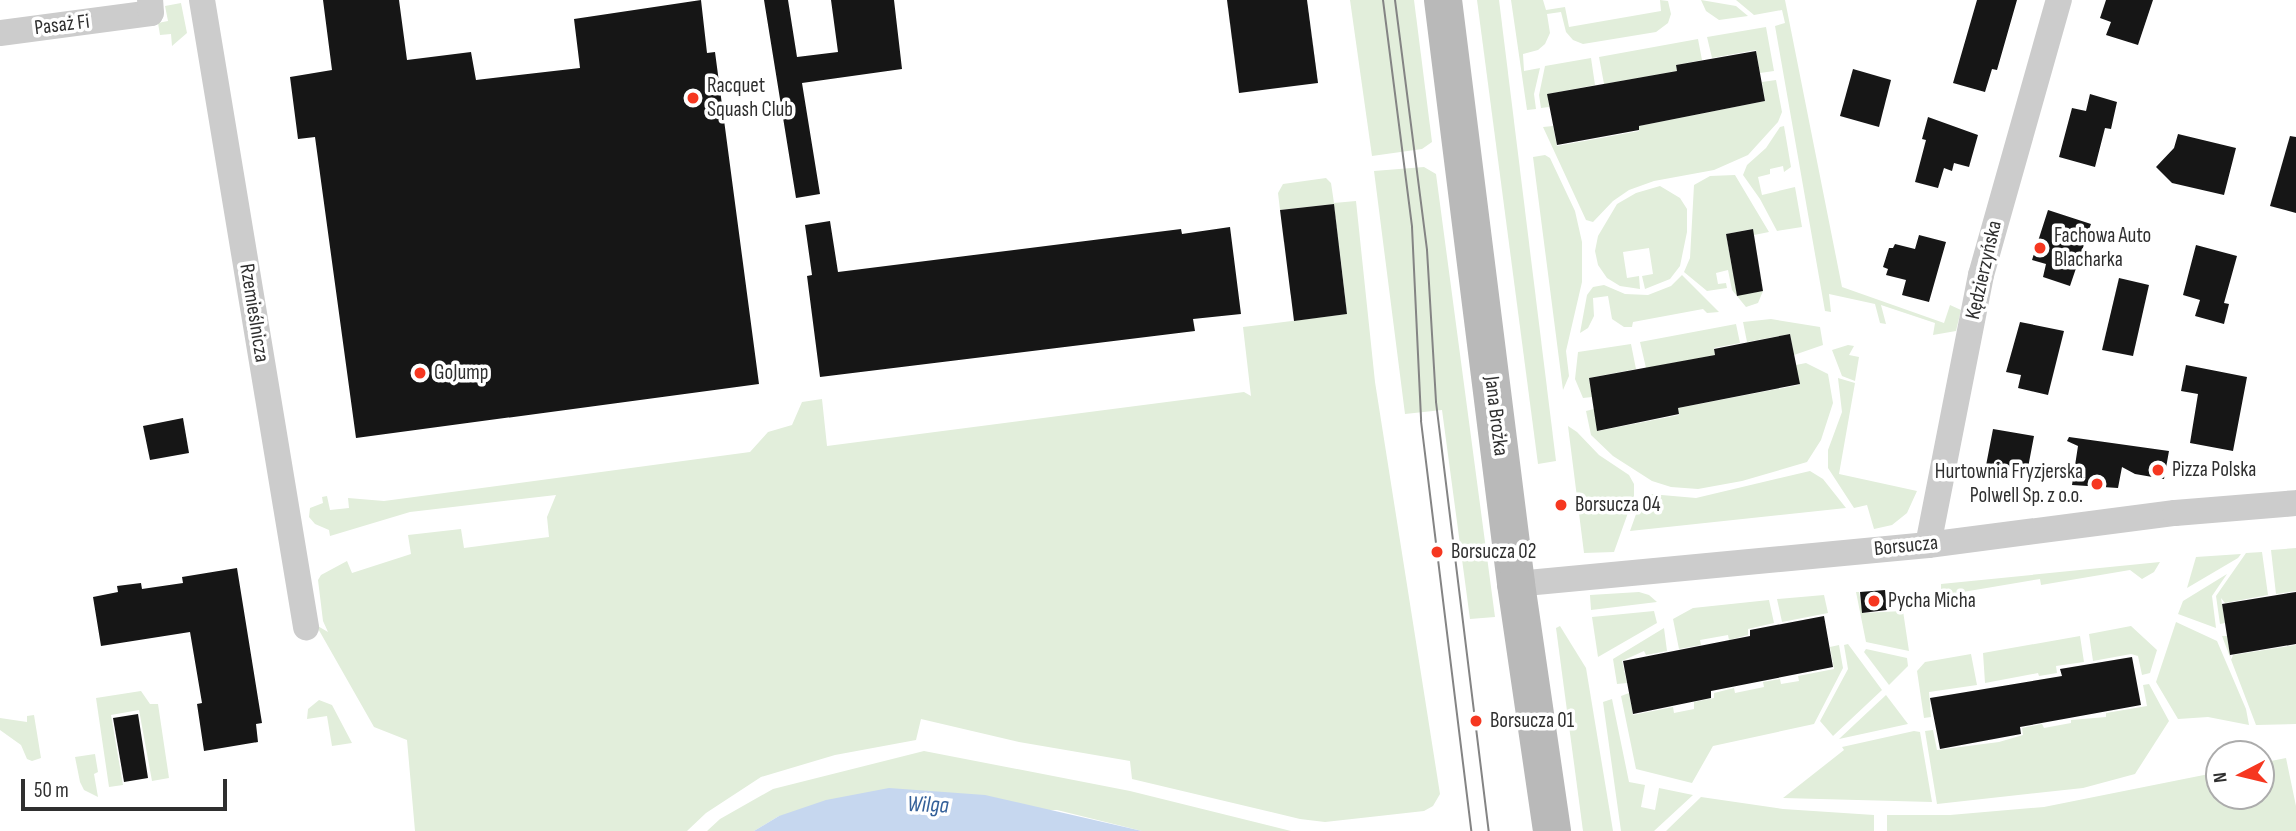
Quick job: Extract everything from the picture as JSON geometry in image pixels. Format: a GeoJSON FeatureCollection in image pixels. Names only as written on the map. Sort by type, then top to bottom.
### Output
{"type":"FeatureCollection","features":[{"type":"Feature","properties":{"kind":"main road","name":"Jana Brożka"},"geometry":{"type":"LineString","coordinates":[[1443,0],[1516,584],[1552,831]]}},
{"type":"Feature","properties":{"kind":"street","name":"Pasaż Fi"},"geometry":{"type":"LineString","coordinates":[[0,33],[151,13],[150,0]]}},
{"type":"Feature","properties":{"kind":"street","name":"Rzemieślnicza"},"geometry":{"type":"LineString","coordinates":[[202,0],[306,626]]}},
{"type":"Feature","properties":{"kind":"street","name":"Kędzierzyńska"},"geometry":{"type":"LineString","coordinates":[[1928,545],[1980,275],[2059,0]]}},
{"type":"Feature","properties":{"kind":"street","name":"Borsucza"},"geometry":{"type":"LineString","coordinates":[[1516,584],[1928,545],[2175,513],[2296,503]]}},
{"type":"Feature","properties":{"kind":"green space"},"geometry":{"type":"Polygon","coordinates":[[[1350,0],[1414,0],[1432,142],[1422,149],[1372,156],[1350,0]]]}},
{"type":"Feature","properties":{"kind":"green space"},"geometry":{"type":"Polygon","coordinates":[[[1477,0],[1499,0],[1556,461],[1538,464],[1477,0]]]}},
{"type":"Feature","properties":{"kind":"green space"},"geometry":{"type":"Polygon","coordinates":[[[1511,0],[1543,0],[1546,10],[1565,7],[1569,27],[1661,11],[1660,0],[1668,1],[1671,14],[1668,23],[1656,32],[1583,44],[1573,40],[1566,32],[1561,12],[1547,14],[1550,33],[1545,44],[1538,50],[1523,54],[1524,71],[1540,68],[1534,94],[1536,109],[1527,110],[1511,0]]]}},
{"type":"Feature","properties":{"kind":"green space"},"geometry":{"type":"Polygon","coordinates":[[[1701,0],[1736,6],[1748,16],[1719,20],[1706,11],[1701,0]]]}},
{"type":"Feature","properties":{"kind":"green space"},"geometry":{"type":"Polygon","coordinates":[[[1736,0],[1785,0],[1842,287],[1944,323],[1950,305],[1961,310],[1956,331],[1933,335],[1935,323],[1881,305],[1886,324],[1880,323],[1875,304],[1829,294],[1831,312],[1825,311],[1775,26],[1785,23],[1782,10],[1754,15],[1736,0]]]}},
{"type":"Feature","properties":{"kind":"green space"},"geometry":{"type":"Polygon","coordinates":[[[181,3],[187,33],[172,46],[171,34],[160,35],[158,23],[168,21],[165,6],[181,3]]]}},
{"type":"Feature","properties":{"kind":"green space"},"geometry":{"type":"Polygon","coordinates":[[[1766,27],[1774,71],[1760,73],[1756,50],[1712,58],[1707,37],[1766,27]]]}},
{"type":"Feature","properties":{"kind":"green space"},"geometry":{"type":"Polygon","coordinates":[[[1698,39],[1702,60],[1676,65],[1677,71],[1604,84],[1599,57],[1698,39]]]}},
{"type":"Feature","properties":{"kind":"green space"},"geometry":{"type":"Polygon","coordinates":[[[1591,58],[1595,85],[1548,94],[1549,107],[1541,108],[1539,95],[1545,66],[1591,58]]]}},
{"type":"Feature","properties":{"kind":"green space"},"geometry":{"type":"Polygon","coordinates":[[[1776,80],[1782,112],[1778,122],[1748,155],[1714,170],[1654,181],[1629,190],[1613,201],[1593,222],[1586,220],[1543,127],[1553,126],[1557,146],[1639,131],[1639,126],[1765,101],[1762,82],[1776,80]]]}},
{"type":"Feature","properties":{"kind":"green space"},"geometry":{"type":"Polygon","coordinates":[[[1784,126],[1791,167],[1784,172],[1783,166],[1770,169],[1770,174],[1758,177],[1762,195],[1795,187],[1802,227],[1777,231],[1743,175],[1747,165],[1766,148],[1780,127],[1784,126]]]}},
{"type":"Feature","properties":{"kind":"green space"},"geometry":{"type":"Polygon","coordinates":[[[1545,155],[1550,158],[1575,211],[1582,242],[1582,282],[1566,351],[1569,376],[1563,390],[1533,157],[1545,155]]]}},
{"type":"Feature","properties":{"kind":"green space"},"geometry":{"type":"Polygon","coordinates":[[[1424,167],[1436,174],[1495,617],[1470,619],[1442,410],[1405,414],[1374,171],[1424,167]]]}},
{"type":"Feature","properties":{"kind":"green space"},"geometry":{"type":"Polygon","coordinates":[[[1735,175],[1769,232],[1754,235],[1752,229],[1726,234],[1737,295],[1763,291],[1758,303],[1746,307],[1732,290],[1728,270],[1716,273],[1718,284],[1726,283],[1727,288],[1707,291],[1684,272],[1690,258],[1694,185],[1710,176],[1735,175]]]}},
{"type":"Feature","properties":{"kind":"green space"},"geometry":{"type":"Polygon","coordinates":[[[1326,178],[1331,183],[1334,203],[1356,201],[1375,382],[1440,794],[1433,806],[1424,811],[1325,822],[1300,819],[1132,779],[1130,761],[1019,742],[921,719],[916,740],[835,755],[761,777],[706,813],[687,831],[415,831],[407,740],[374,727],[316,625],[328,632],[323,621],[318,580],[321,575],[347,561],[352,573],[411,554],[408,535],[461,529],[464,548],[549,537],[547,517],[556,495],[410,512],[330,536],[329,530],[315,524],[309,517],[310,508],[323,503],[322,497],[327,496],[330,510],[349,508],[348,498],[384,501],[750,452],[768,432],[792,425],[802,402],[822,399],[827,446],[1244,392],[1251,396],[1243,327],[1347,314],[1334,204],[1280,210],[1278,193],[1283,184],[1326,178]]]}},
{"type":"Feature","properties":{"kind":"green space"},"geometry":{"type":"Polygon","coordinates":[[[1660,186],[1680,198],[1687,209],[1687,232],[1680,266],[1670,279],[1645,289],[1642,276],[1653,274],[1649,248],[1623,252],[1627,278],[1639,276],[1640,289],[1620,286],[1607,278],[1598,265],[1595,251],[1598,236],[1617,204],[1636,193],[1660,186]]]}},
{"type":"Feature","properties":{"kind":"green space"},"geometry":{"type":"Polygon","coordinates":[[[1682,275],[1719,312],[1707,313],[1703,309],[1633,322],[1632,327],[1624,327],[1612,319],[1608,296],[1593,298],[1594,316],[1588,328],[1580,333],[1587,295],[1593,287],[1604,285],[1625,294],[1648,295],[1671,286],[1682,275]]]}},
{"type":"Feature","properties":{"kind":"green space"},"geometry":{"type":"Polygon","coordinates":[[[1771,319],[1820,327],[1823,345],[1794,355],[1790,334],[1747,342],[1743,322],[1771,319]]]}},
{"type":"Feature","properties":{"kind":"green space"},"geometry":{"type":"Polygon","coordinates":[[[1736,324],[1740,343],[1714,348],[1715,355],[1646,368],[1640,342],[1736,324]]]}},
{"type":"Feature","properties":{"kind":"green space"},"geometry":{"type":"Polygon","coordinates":[[[1631,344],[1636,369],[1589,378],[1592,397],[1583,398],[1575,379],[1578,352],[1631,344]]]}},
{"type":"Feature","properties":{"kind":"green space"},"geometry":{"type":"Polygon","coordinates":[[[1854,346],[1849,355],[1859,357],[1855,381],[1842,376],[1832,350],[1854,346]]]}},
{"type":"Feature","properties":{"kind":"green space"},"geometry":{"type":"Polygon","coordinates":[[[1806,363],[1828,374],[1833,403],[1821,440],[1807,462],[1742,481],[1698,489],[1671,487],[1652,481],[1613,456],[1591,435],[1586,411],[1594,409],[1598,431],[1679,415],[1678,408],[1799,385],[1796,365],[1806,363]]]}},
{"type":"Feature","properties":{"kind":"green space"},"geometry":{"type":"Polygon","coordinates":[[[1838,378],[1855,383],[1839,474],[1917,491],[1907,513],[1892,525],[1874,529],[1867,505],[1854,508],[1828,468],[1828,450],[1842,412],[1838,378]]]}},
{"type":"Feature","properties":{"kind":"green space"},"geometry":{"type":"Polygon","coordinates":[[[1568,426],[1599,455],[1629,475],[1634,484],[1634,496],[1614,552],[1584,553],[1568,426]]]}},
{"type":"Feature","properties":{"kind":"green space"},"geometry":{"type":"Polygon","coordinates":[[[1810,471],[1823,479],[1846,508],[1630,531],[1640,503],[1650,494],[1696,498],[1810,471]]]}},
{"type":"Feature","properties":{"kind":"green space"},"geometry":{"type":"Polygon","coordinates":[[[2296,548],[2296,591],[2276,594],[2271,550],[2296,548]]]}},
{"type":"Feature","properties":{"kind":"green space"},"geometry":{"type":"Polygon","coordinates":[[[2262,552],[2268,595],[2225,603],[2221,598],[2225,623],[2220,624],[2216,596],[2246,553],[2262,552]]]}},
{"type":"Feature","properties":{"kind":"green space"},"geometry":{"type":"Polygon","coordinates":[[[2241,554],[2238,558],[2187,588],[2196,557],[2241,554]]]}},
{"type":"Feature","properties":{"kind":"green space"},"geometry":{"type":"Polygon","coordinates":[[[2160,562],[2154,572],[2142,579],[2130,570],[2041,585],[2040,579],[1957,593],[1957,596],[1944,598],[1941,589],[1941,584],[2160,562]]]}},
{"type":"Feature","properties":{"kind":"green space"},"geometry":{"type":"Polygon","coordinates":[[[2227,574],[2212,596],[2216,628],[2178,614],[2183,601],[2227,574]]]}},
{"type":"Feature","properties":{"kind":"green space"},"geometry":{"type":"Polygon","coordinates":[[[1639,592],[1649,595],[1657,602],[1591,610],[1590,595],[1639,592]]]}},
{"type":"Feature","properties":{"kind":"green space"},"geometry":{"type":"Polygon","coordinates":[[[1856,592],[1859,592],[1863,613],[1903,611],[1909,651],[1866,642],[1856,592]]]}},
{"type":"Feature","properties":{"kind":"green space"},"geometry":{"type":"Polygon","coordinates":[[[1824,595],[1828,613],[1782,622],[1777,599],[1824,595]]]}},
{"type":"Feature","properties":{"kind":"green space"},"geometry":{"type":"Polygon","coordinates":[[[1769,600],[1774,623],[1748,629],[1748,635],[1729,640],[1728,635],[1700,640],[1701,645],[1679,649],[1673,619],[1693,608],[1769,600]]]}},
{"type":"Feature","properties":{"kind":"green space"},"geometry":{"type":"Polygon","coordinates":[[[1654,611],[1657,623],[1598,657],[1592,617],[1654,611]]]}},
{"type":"Feature","properties":{"kind":"green space"},"geometry":{"type":"Polygon","coordinates":[[[2176,622],[2217,641],[2246,709],[2249,725],[2208,717],[2178,719],[2156,682],[2176,622]]]}},
{"type":"Feature","properties":{"kind":"green space"},"geometry":{"type":"Polygon","coordinates":[[[1560,626],[1586,668],[1613,831],[1583,831],[1556,628],[1560,626]]]}},
{"type":"Feature","properties":{"kind":"green space"},"geometry":{"type":"Polygon","coordinates":[[[2131,626],[2157,650],[2150,673],[2142,675],[2138,656],[2131,654],[2093,661],[2089,634],[2131,626]]]}},
{"type":"Feature","properties":{"kind":"green space"},"geometry":{"type":"Polygon","coordinates":[[[1664,628],[1667,651],[1646,655],[1644,651],[1622,661],[1627,683],[1617,684],[1613,659],[1664,628]]]}},
{"type":"Feature","properties":{"kind":"green space"},"geometry":{"type":"Polygon","coordinates":[[[2080,636],[2084,662],[2056,666],[2057,673],[2039,676],[2038,673],[1985,683],[1983,653],[2080,636]]]}},
{"type":"Feature","properties":{"kind":"green space"},"geometry":{"type":"Polygon","coordinates":[[[2222,636],[2227,636],[2231,659],[2222,636]]]}},
{"type":"Feature","properties":{"kind":"green space"},"geometry":{"type":"Polygon","coordinates":[[[1848,644],[1882,690],[1833,736],[1820,721],[1848,669],[1844,645],[1848,644]]]}},
{"type":"Feature","properties":{"kind":"green space"},"geometry":{"type":"Polygon","coordinates":[[[1839,645],[1843,668],[1814,724],[1713,746],[1692,783],[1636,769],[1621,696],[1629,693],[1633,715],[1673,707],[1674,713],[1694,709],[1694,702],[1714,698],[1714,693],[1734,688],[1735,693],[1764,687],[1763,682],[1780,679],[1781,684],[1799,681],[1798,676],[1834,669],[1830,647],[1839,645]]]}},
{"type":"Feature","properties":{"kind":"green space"},"geometry":{"type":"Polygon","coordinates":[[[2296,645],[2296,724],[2256,725],[2231,660],[2233,655],[2296,645]]]}},
{"type":"Feature","properties":{"kind":"green space"},"geometry":{"type":"Polygon","coordinates":[[[1866,649],[1907,658],[1908,666],[1889,685],[1864,652],[1866,649]]]}},
{"type":"Feature","properties":{"kind":"green space"},"geometry":{"type":"Polygon","coordinates":[[[1971,654],[1977,685],[1929,692],[1931,717],[1924,718],[1917,671],[1925,662],[1971,654]]]}},
{"type":"Feature","properties":{"kind":"green space"},"geometry":{"type":"Polygon","coordinates":[[[2149,684],[2169,721],[2135,774],[2083,788],[1937,804],[1925,731],[1933,730],[1937,750],[1999,742],[2023,735],[2022,728],[2042,724],[2044,728],[2071,723],[2071,720],[2106,717],[2106,713],[2147,706],[2143,685],[2149,684]]]}},
{"type":"Feature","properties":{"kind":"green space"},"geometry":{"type":"Polygon","coordinates":[[[141,691],[150,704],[158,704],[169,778],[152,781],[139,710],[111,715],[123,785],[109,787],[96,698],[141,691]]]}},
{"type":"Feature","properties":{"kind":"green space"},"geometry":{"type":"Polygon","coordinates":[[[1886,695],[1908,724],[1839,739],[1886,695]]]}},
{"type":"Feature","properties":{"kind":"green space"},"geometry":{"type":"Polygon","coordinates":[[[1612,699],[1629,782],[1645,785],[1641,807],[1655,810],[1659,788],[1693,795],[1654,831],[1621,831],[1603,702],[1612,699]]]}},
{"type":"Feature","properties":{"kind":"green space"},"geometry":{"type":"Polygon","coordinates":[[[319,700],[332,705],[352,743],[332,746],[327,716],[307,719],[308,709],[319,700]]]}},
{"type":"Feature","properties":{"kind":"green space"},"geometry":{"type":"Polygon","coordinates":[[[34,715],[41,758],[32,761],[27,759],[21,745],[0,730],[0,718],[27,722],[27,716],[34,715]]]}},
{"type":"Feature","properties":{"kind":"green space"},"geometry":{"type":"Polygon","coordinates":[[[1914,731],[1920,732],[1932,802],[1783,798],[1844,750],[1842,747],[1914,731]]]}},
{"type":"Feature","properties":{"kind":"green space"},"geometry":{"type":"Polygon","coordinates":[[[924,751],[1130,791],[1291,831],[1142,831],[1057,810],[779,816],[754,831],[707,831],[720,819],[773,789],[924,751]]]}},
{"type":"Feature","properties":{"kind":"green space"},"geometry":{"type":"Polygon","coordinates":[[[95,754],[98,772],[94,774],[98,797],[84,790],[75,757],[95,754]]]}},
{"type":"Feature","properties":{"kind":"green space"},"geometry":{"type":"Polygon","coordinates":[[[2286,758],[2296,806],[2296,831],[1887,831],[1887,815],[1950,815],[2044,807],[2205,775],[2205,810],[2275,810],[2275,760],[2286,758]]]}},
{"type":"Feature","properties":{"kind":"green space"},"geometry":{"type":"Polygon","coordinates":[[[1701,797],[1783,809],[1874,815],[1874,831],[1666,831],[1701,797]]]}},
{"type":"Feature","properties":{"kind":"water","name":"Wilga"},"geometry":{"type":"Polygon","coordinates":[[[889,788],[985,795],[1142,831],[754,831],[779,816],[826,800],[889,788]]]}},
{"type":"Feature","properties":{"kind":"building"},"geometry":{"type":"Polygon","coordinates":[[[323,0],[399,0],[407,60],[471,52],[476,80],[580,68],[574,19],[701,0],[707,53],[715,52],[759,384],[356,438],[315,137],[298,139],[290,77],[332,70],[323,0]]]}},
{"type":"Feature","properties":{"kind":"building"},"geometry":{"type":"Polygon","coordinates":[[[764,0],[788,0],[797,57],[838,52],[831,0],[894,0],[902,69],[802,83],[820,194],[796,198],[764,0]]]}},
{"type":"Feature","properties":{"kind":"building"},"geometry":{"type":"Polygon","coordinates":[[[1227,0],[1307,0],[1318,83],[1239,93],[1227,0]]]}},
{"type":"Feature","properties":{"kind":"building"},"geometry":{"type":"Polygon","coordinates":[[[1977,0],[2017,0],[1997,70],[1992,69],[1985,92],[1953,83],[1977,0]]]}},
{"type":"Feature","properties":{"kind":"building"},"geometry":{"type":"Polygon","coordinates":[[[2106,0],[2153,0],[2138,45],[2106,35],[2111,22],[2100,18],[2106,0]]]}},
{"type":"Feature","properties":{"kind":"building"},"geometry":{"type":"Polygon","coordinates":[[[1756,51],[1765,101],[1639,126],[1639,130],[1557,145],[1547,94],[1677,71],[1676,65],[1756,51]]]}},
{"type":"Feature","properties":{"kind":"building"},"geometry":{"type":"Polygon","coordinates":[[[1853,69],[1891,80],[1879,127],[1840,116],[1853,69]]]}},
{"type":"Feature","properties":{"kind":"building"},"geometry":{"type":"Polygon","coordinates":[[[2090,94],[2117,102],[2111,129],[2105,128],[2095,167],[2059,157],[2072,108],[2086,111],[2090,94]]]}},
{"type":"Feature","properties":{"kind":"building"},"geometry":{"type":"Polygon","coordinates":[[[1928,117],[1978,135],[1969,167],[1954,163],[1952,171],[1944,168],[1938,188],[1915,182],[1926,140],[1922,139],[1928,117]]]}},
{"type":"Feature","properties":{"kind":"building"},"geometry":{"type":"Polygon","coordinates":[[[2178,134],[2236,148],[2224,195],[2172,183],[2156,167],[2174,148],[2178,134]]]}},
{"type":"Feature","properties":{"kind":"building"},"geometry":{"type":"Polygon","coordinates":[[[2290,136],[2296,137],[2296,213],[2270,206],[2290,136]]]}},
{"type":"Feature","properties":{"kind":"building"},"geometry":{"type":"Polygon","coordinates":[[[1334,204],[1347,314],[1294,321],[1280,210],[1334,204]]]}},
{"type":"Feature","properties":{"kind":"building"},"geometry":{"type":"Polygon","coordinates":[[[2048,210],[2091,224],[2070,286],[2043,277],[2046,264],[2032,260],[2048,210]]]}},
{"type":"Feature","properties":{"kind":"building"},"geometry":{"type":"Polygon","coordinates":[[[830,221],[838,272],[1181,229],[1182,234],[1230,227],[1241,314],[1193,319],[1195,331],[820,377],[807,276],[812,275],[805,225],[830,221]]]}},
{"type":"Feature","properties":{"kind":"building"},"geometry":{"type":"Polygon","coordinates":[[[1753,229],[1763,291],[1737,296],[1726,234],[1753,229]]]}},
{"type":"Feature","properties":{"kind":"building"},"geometry":{"type":"Polygon","coordinates":[[[1919,235],[1946,242],[1929,302],[1902,295],[1906,280],[1886,275],[1888,269],[1883,267],[1889,248],[1893,248],[1895,244],[1915,249],[1919,235]]]}},
{"type":"Feature","properties":{"kind":"building"},"geometry":{"type":"Polygon","coordinates":[[[2196,245],[2237,256],[2224,303],[2229,304],[2224,324],[2195,316],[2200,300],[2183,295],[2196,245]]]}},
{"type":"Feature","properties":{"kind":"building"},"geometry":{"type":"Polygon","coordinates":[[[2119,278],[2149,285],[2133,356],[2102,350],[2119,278]]]}},
{"type":"Feature","properties":{"kind":"building"},"geometry":{"type":"Polygon","coordinates":[[[2020,322],[2064,331],[2048,395],[2018,388],[2021,375],[2006,372],[2020,322]]]}},
{"type":"Feature","properties":{"kind":"building"},"geometry":{"type":"Polygon","coordinates":[[[1790,334],[1800,384],[1678,408],[1679,414],[1597,431],[1589,378],[1715,355],[1714,349],[1790,334]]]}},
{"type":"Feature","properties":{"kind":"building"},"geometry":{"type":"Polygon","coordinates":[[[2186,365],[2247,377],[2233,451],[2190,443],[2198,394],[2181,391],[2186,365]]]}},
{"type":"Feature","properties":{"kind":"building"},"geometry":{"type":"Polygon","coordinates":[[[183,418],[189,453],[150,460],[143,426],[183,418]]]}},
{"type":"Feature","properties":{"kind":"building"},"geometry":{"type":"Polygon","coordinates":[[[1993,429],[2034,436],[2027,473],[2007,470],[2005,480],[1984,476],[1993,429]]]}},
{"type":"Feature","properties":{"kind":"building"},"geometry":{"type":"Polygon","coordinates":[[[2069,437],[2169,451],[2164,479],[2135,474],[2122,467],[2118,488],[2072,485],[2078,446],[2067,441],[2069,437]]]}},
{"type":"Feature","properties":{"kind":"building"},"geometry":{"type":"Polygon","coordinates":[[[237,568],[262,723],[256,724],[258,742],[204,751],[197,704],[202,703],[190,632],[101,646],[93,597],[118,592],[117,586],[141,583],[142,589],[183,583],[182,577],[237,568]]]}},
{"type":"Feature","properties":{"kind":"building","name":"Pycha Micha"},"geometry":{"type":"Polygon","coordinates":[[[1885,590],[1887,610],[1862,613],[1860,592],[1885,590]]]}},
{"type":"Feature","properties":{"kind":"building"},"geometry":{"type":"Polygon","coordinates":[[[2296,592],[2296,644],[2230,655],[2222,604],[2296,592]]]}},
{"type":"Feature","properties":{"kind":"building"},"geometry":{"type":"Polygon","coordinates":[[[1824,616],[1833,667],[1711,691],[1711,698],[1633,714],[1623,661],[1750,636],[1750,630],[1824,616]]]}},
{"type":"Feature","properties":{"kind":"building"},"geometry":{"type":"Polygon","coordinates":[[[2132,657],[2141,705],[2020,727],[2021,734],[1940,749],[1930,698],[2062,676],[2060,669],[2132,657]]]}},
{"type":"Feature","properties":{"kind":"building"},"geometry":{"type":"Polygon","coordinates":[[[138,714],[148,778],[124,782],[113,718],[138,714]]]}},
{"type":"Feature","properties":{"kind":"tram line"},"geometry":{"type":"LineString","coordinates":[[1383,0],[1412,227],[1421,421],[1471,831]]}},
{"type":"Feature","properties":{"kind":"tram line"},"geometry":{"type":"LineString","coordinates":[[1395,0],[1427,250],[1436,402],[1489,831]]}},
{"type":"Feature","properties":{"kind":"place","name":"Racquet Squash Club"},"geometry":{"type":"Point","coordinates":[693,98]}},
{"type":"Feature","properties":{"kind":"place","name":"Fachowa Auto Blacharka"},"geometry":{"type":"Point","coordinates":[2040,248]}},
{"type":"Feature","properties":{"kind":"place","name":"GoJump"},"geometry":{"type":"Point","coordinates":[420,373]}},
{"type":"Feature","properties":{"kind":"place","name":"Pizza Polska"},"geometry":{"type":"Point","coordinates":[2158,470]}},
{"type":"Feature","properties":{"kind":"place","name":"Hurtownia Fryzjerska Polwell Sp. z o.o."},"geometry":{"type":"Point","coordinates":[2097,484]}},
{"type":"Feature","properties":{"kind":"place","name":"Borsucza 04"},"geometry":{"type":"Point","coordinates":[1561,505]}},
{"type":"Feature","properties":{"kind":"place","name":"Borsucza 02"},"geometry":{"type":"Point","coordinates":[1437,552]}},
{"type":"Feature","properties":{"kind":"place","name":"Pycha Micha"},"geometry":{"type":"Point","coordinates":[1874,601]}},
{"type":"Feature","properties":{"kind":"place","name":"Borsucza 01"},"geometry":{"type":"Point","coordinates":[1476,721]}}]}
